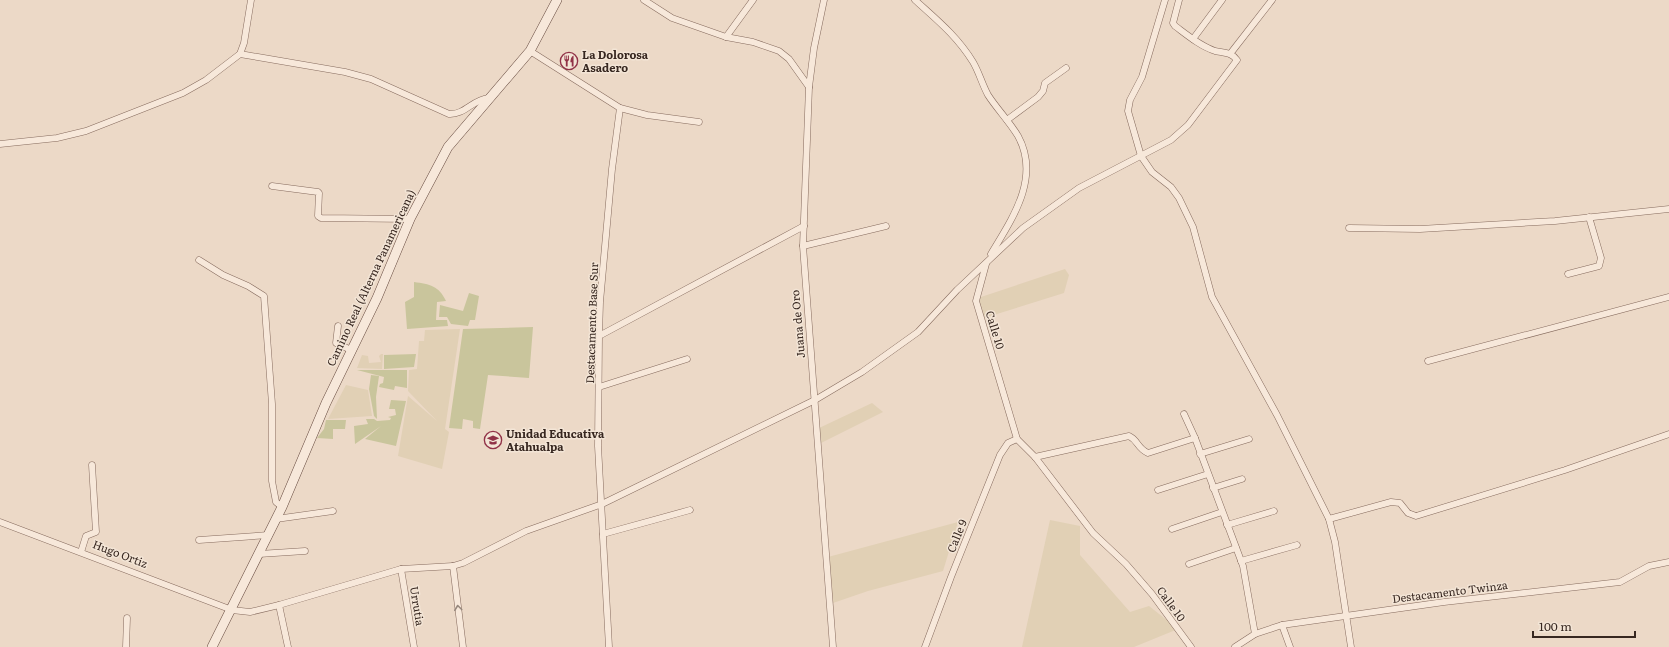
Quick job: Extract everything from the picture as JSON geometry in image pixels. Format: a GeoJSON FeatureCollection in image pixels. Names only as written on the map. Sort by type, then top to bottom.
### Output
{"type":"FeatureCollection","features":[{"type":"Feature","properties":{"kind":"street"},"geometry":{"type":"LineString","coordinates":[[0,144],[57,138],[86,131],[183,93],[206,80],[240,54],[244,43],[251,0]]}},
{"type":"Feature","properties":{"kind":"street","name":"Camino Real (Alterna Panamericana)"},"geometry":{"type":"LineString","coordinates":[[232,610],[282,507],[326,403],[377,298],[410,219],[448,147],[530,51],[557,0]]}},
{"type":"Feature","properties":{"kind":"street"},"geometry":{"type":"LineString","coordinates":[[644,0],[672,18],[726,37],[753,42],[779,51],[790,59],[809,87]]}},
{"type":"Feature","properties":{"kind":"street"},"geometry":{"type":"LineString","coordinates":[[726,37],[753,0]]}},
{"type":"Feature","properties":{"kind":"street","name":"Juana de Oro"},"geometry":{"type":"LineString","coordinates":[[824,0],[814,48],[809,87],[802,246],[815,400],[818,474],[833,647]]}},
{"type":"Feature","properties":{"kind":"street","name":"Calle 10"},"geometry":{"type":"LineString","coordinates":[[915,0],[951,32],[973,63],[988,95],[1008,120],[1019,138],[1023,150],[1027,170],[1027,181],[1019,206],[985,264],[976,301],[1017,439],[1035,457],[1093,533],[1126,564],[1152,594],[1191,647]]}},
{"type":"Feature","properties":{"kind":"street"},"geometry":{"type":"LineString","coordinates":[[1165,0],[1142,77],[1128,105],[1128,111],[1141,156],[1152,172],[1171,187],[1179,198],[1193,227],[1212,297],[1277,416],[1329,519],[1335,542],[1351,647]]}},
{"type":"Feature","properties":{"kind":"street"},"geometry":{"type":"LineString","coordinates":[[1179,0],[1173,23],[1175,26],[1193,39],[1214,50],[1230,54],[1272,0]]}},
{"type":"Feature","properties":{"kind":"street"},"geometry":{"type":"LineString","coordinates":[[1193,39],[1222,0]]}},
{"type":"Feature","properties":{"kind":"street"},"geometry":{"type":"LineString","coordinates":[[530,51],[620,108],[647,115],[699,122]]}},
{"type":"Feature","properties":{"kind":"street"},"geometry":{"type":"LineString","coordinates":[[240,54],[345,72],[371,79],[449,114],[461,113],[479,100],[489,98]]}},
{"type":"Feature","properties":{"kind":"street","name":"Hugo Ortiz"},"geometry":{"type":"LineString","coordinates":[[0,522],[232,610],[250,612],[279,605],[401,569],[453,566],[463,563],[526,531],[602,504],[815,400],[862,372],[918,332],[952,295],[1023,228],[1073,193],[1171,140],[1188,125],[1237,60],[1230,54]]}},
{"type":"Feature","properties":{"kind":"street"},"geometry":{"type":"LineString","coordinates":[[1008,120],[1038,97],[1044,91],[1045,83],[1066,68]]}},
{"type":"Feature","properties":{"kind":"street","name":"Destacamento Base Sur"},"geometry":{"type":"LineString","coordinates":[[609,647],[598,446],[599,336],[600,302],[612,169],[620,108]]}},
{"type":"Feature","properties":{"kind":"street"},"geometry":{"type":"LineString","coordinates":[[272,186],[318,192],[318,216],[321,218],[410,219]]}},
{"type":"Feature","properties":{"kind":"street"},"geometry":{"type":"LineString","coordinates":[[1349,228],[1420,229],[1555,221],[1669,209]]}},
{"type":"Feature","properties":{"kind":"street"},"geometry":{"type":"LineString","coordinates":[[1568,274],[1599,266],[1601,262],[1589,217]]}},
{"type":"Feature","properties":{"kind":"street"},"geometry":{"type":"LineString","coordinates":[[599,336],[804,226]]}},
{"type":"Feature","properties":{"kind":"street"},"geometry":{"type":"LineString","coordinates":[[802,246],[886,226]]}},
{"type":"Feature","properties":{"kind":"street"},"geometry":{"type":"LineString","coordinates":[[199,260],[223,275],[248,286],[264,296],[272,396],[272,481],[276,502],[282,507]]}},
{"type":"Feature","properties":{"kind":"street"},"geometry":{"type":"LineString","coordinates":[[1428,362],[1669,297]]}},
{"type":"Feature","properties":{"kind":"street"},"geometry":{"type":"LineString","coordinates":[[338,326],[336,343],[351,350]]}},
{"type":"Feature","properties":{"kind":"street"},"geometry":{"type":"LineString","coordinates":[[599,387],[687,359]]}},
{"type":"Feature","properties":{"kind":"street"},"geometry":{"type":"LineString","coordinates":[[1184,414],[1195,438],[1241,561],[1255,634]]}},
{"type":"Feature","properties":{"kind":"street"},"geometry":{"type":"LineString","coordinates":[[1329,519],[1396,502],[1400,503],[1408,513],[1416,516],[1565,470],[1669,434]]}},
{"type":"Feature","properties":{"kind":"street"},"geometry":{"type":"LineString","coordinates":[[1035,457],[1129,436],[1136,441],[1142,450],[1148,453],[1195,438]]}},
{"type":"Feature","properties":{"kind":"street","name":"Calle 9"},"geometry":{"type":"LineString","coordinates":[[925,647],[951,577],[1000,455],[1008,443],[1017,439]]}},
{"type":"Feature","properties":{"kind":"street"},"geometry":{"type":"LineString","coordinates":[[1200,454],[1249,439]]}},
{"type":"Feature","properties":{"kind":"street"},"geometry":{"type":"LineString","coordinates":[[81,552],[86,536],[96,532],[92,465]]}},
{"type":"Feature","properties":{"kind":"street"},"geometry":{"type":"LineString","coordinates":[[1158,490],[1208,474]]}},
{"type":"Feature","properties":{"kind":"street"},"geometry":{"type":"LineString","coordinates":[[1213,488],[1242,479]]}},
{"type":"Feature","properties":{"kind":"street"},"geometry":{"type":"LineString","coordinates":[[603,534],[690,510]]}},
{"type":"Feature","properties":{"kind":"street"},"geometry":{"type":"LineString","coordinates":[[276,519],[333,511]]}},
{"type":"Feature","properties":{"kind":"street"},"geometry":{"type":"LineString","coordinates":[[1227,525],[1274,511]]}},
{"type":"Feature","properties":{"kind":"street"},"geometry":{"type":"LineString","coordinates":[[1172,529],[1222,512]]}},
{"type":"Feature","properties":{"kind":"street"},"geometry":{"type":"LineString","coordinates":[[199,540],[269,535]]}},
{"type":"Feature","properties":{"kind":"street"},"geometry":{"type":"LineString","coordinates":[[1241,561],[1297,545]]}},
{"type":"Feature","properties":{"kind":"street"},"geometry":{"type":"LineString","coordinates":[[1189,564],[1236,548]]}},
{"type":"Feature","properties":{"kind":"street"},"geometry":{"type":"LineString","coordinates":[[259,554],[305,551]]}},
{"type":"Feature","properties":{"kind":"street","name":"Destacamento Twinza"},"geometry":{"type":"LineString","coordinates":[[1235,647],[1255,634],[1282,625],[1346,615],[1620,582],[1649,566],[1669,562]]}},
{"type":"Feature","properties":{"kind":"street"},"geometry":{"type":"LineString","coordinates":[[453,566],[463,647]]}},
{"type":"Feature","properties":{"kind":"street","name":"Urrutia"},"geometry":{"type":"LineString","coordinates":[[401,569],[414,647]]}},
{"type":"Feature","properties":{"kind":"street"},"geometry":{"type":"LineString","coordinates":[[279,605],[288,647]]}},
{"type":"Feature","properties":{"kind":"street"},"geometry":{"type":"LineString","coordinates":[[212,647],[232,610]]}},
{"type":"Feature","properties":{"kind":"street"},"geometry":{"type":"LineString","coordinates":[[126,618],[126,647]]}},
{"type":"Feature","properties":{"kind":"street"},"geometry":{"type":"LineString","coordinates":[[1282,625],[1290,647]]}},
{"type":"Feature","properties":{"kind":"shaded area"},"geometry":{"type":"Polygon","coordinates":[[[1065,269],[1069,275],[1064,293],[984,318],[978,298],[1065,269]]]}},
{"type":"Feature","properties":{"kind":"shaded area"},"geometry":{"type":"Polygon","coordinates":[[[414,282],[429,285],[440,292],[446,301],[437,302],[436,320],[447,320],[448,326],[407,329],[405,302],[414,297],[414,282]]]}},
{"type":"Feature","properties":{"kind":"shaded area"},"geometry":{"type":"Polygon","coordinates":[[[469,293],[479,296],[475,320],[470,320],[468,326],[451,324],[447,317],[439,317],[440,305],[463,311],[469,293]]]}},
{"type":"Feature","properties":{"kind":"shaded area"},"geometry":{"type":"Polygon","coordinates":[[[533,327],[529,378],[488,375],[480,429],[473,428],[473,421],[463,419],[462,429],[449,428],[463,329],[533,327]]]}},
{"type":"Feature","properties":{"kind":"shaded area"},"geometry":{"type":"Polygon","coordinates":[[[460,329],[445,429],[449,432],[442,469],[398,456],[408,396],[437,421],[408,391],[409,370],[417,369],[419,341],[424,341],[425,330],[460,329]]]}},
{"type":"Feature","properties":{"kind":"shaded area"},"geometry":{"type":"Polygon","coordinates":[[[383,354],[382,369],[357,368],[362,355],[368,356],[369,363],[381,362],[379,356],[383,354]]]}},
{"type":"Feature","properties":{"kind":"shaded area"},"geometry":{"type":"Polygon","coordinates":[[[416,354],[414,367],[384,369],[384,355],[416,354]]]}},
{"type":"Feature","properties":{"kind":"shaded area"},"geometry":{"type":"Polygon","coordinates":[[[357,370],[407,370],[407,388],[395,386],[394,390],[379,387],[380,384],[383,383],[384,377],[357,370]]]}},
{"type":"Feature","properties":{"kind":"shaded area"},"geometry":{"type":"Polygon","coordinates":[[[371,375],[379,376],[376,397],[377,419],[374,416],[369,389],[371,375]]]}},
{"type":"Feature","properties":{"kind":"shaded area"},"geometry":{"type":"Polygon","coordinates":[[[346,385],[368,390],[372,416],[328,419],[346,385]]]}},
{"type":"Feature","properties":{"kind":"shaded area"},"geometry":{"type":"Polygon","coordinates":[[[391,400],[406,401],[396,446],[365,439],[381,426],[355,444],[354,426],[368,424],[366,419],[374,419],[377,421],[390,420],[391,418],[388,417],[396,415],[395,409],[389,409],[391,400]]]}},
{"type":"Feature","properties":{"kind":"shaded area"},"geometry":{"type":"Polygon","coordinates":[[[872,403],[883,412],[821,443],[817,429],[872,403]]]}},
{"type":"Feature","properties":{"kind":"shaded area"},"geometry":{"type":"Polygon","coordinates":[[[326,420],[346,420],[345,429],[333,429],[333,439],[317,438],[324,429],[326,420]]]}},
{"type":"Feature","properties":{"kind":"shaded area"},"geometry":{"type":"Polygon","coordinates":[[[1050,520],[1080,526],[1080,555],[1130,612],[1149,606],[1178,629],[1134,647],[1022,647],[1050,520]]]}},
{"type":"Feature","properties":{"kind":"shaded area"},"geometry":{"type":"Polygon","coordinates":[[[958,522],[943,571],[868,591],[833,603],[828,557],[958,522]]]}},
{"type":"Feature","properties":{"kind":"place","name":"La Dolorosa Asadero"},"geometry":{"type":"Point","coordinates":[569,61]}},
{"type":"Feature","properties":{"kind":"place","name":"Unidad Educativa Atahualpa"},"geometry":{"type":"Point","coordinates":[493,440]}}]}
